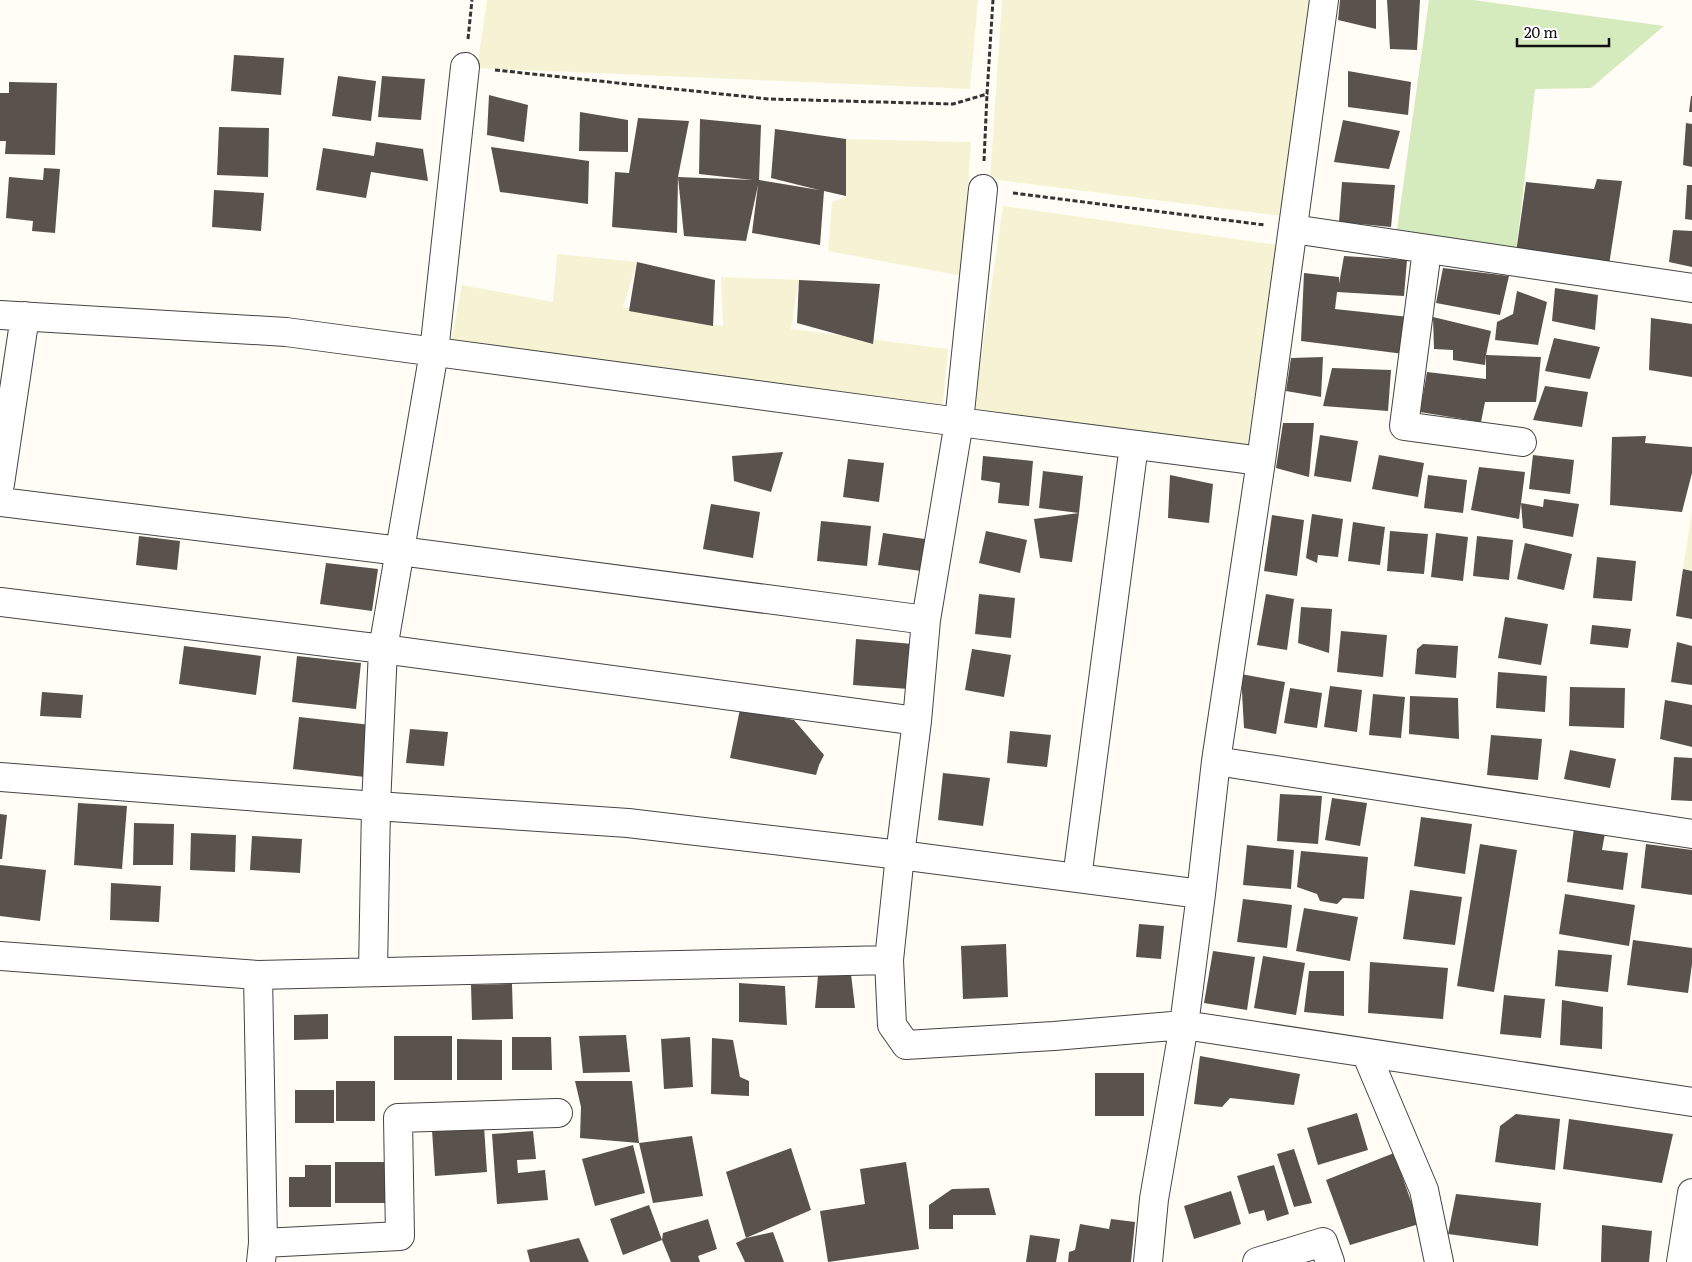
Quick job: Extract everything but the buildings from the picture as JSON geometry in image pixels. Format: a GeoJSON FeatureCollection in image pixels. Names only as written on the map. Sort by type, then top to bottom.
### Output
{"type":"FeatureCollection","features":[{"type":"Feature","properties":{"kind":"street"},"geometry":{"type":"LineString","coordinates":[[1148,1262],[1154,1199],[1184,1025],[1216,761],[1261,461],[1324,0]]}},
{"type":"Feature","properties":{"kind":"street"},"geometry":{"type":"LineString","coordinates":[[373,972],[376,806],[383,649],[434,352],[464,67]]}},
{"type":"Feature","properties":{"kind":"street"},"geometry":{"type":"LineString","coordinates":[[983,189],[959,422],[926,620],[917,721],[889,960],[892,1024],[906,1045],[1054,1036],[1184,1025],[1692,1102]]}},
{"type":"Feature","properties":{"kind":"street"},"geometry":{"type":"LineString","coordinates":[[1293,229],[1692,288]]}},
{"type":"Feature","properties":{"kind":"street"},"geometry":{"type":"LineString","coordinates":[[1427,250],[1404,426],[1522,442]]}},
{"type":"Feature","properties":{"kind":"street"},"geometry":{"type":"LineString","coordinates":[[0,484],[13,316],[286,332],[1261,461]]}},
{"type":"Feature","properties":{"kind":"street"},"geometry":{"type":"LineString","coordinates":[[1077,878],[1134,445]]}},
{"type":"Feature","properties":{"kind":"street"},"geometry":{"type":"LineString","coordinates":[[0,502],[400,551],[926,620]]}},
{"type":"Feature","properties":{"kind":"street"},"geometry":{"type":"LineString","coordinates":[[0,602],[383,649],[917,721]]}},
{"type":"Feature","properties":{"kind":"street"},"geometry":{"type":"LineString","coordinates":[[1216,761],[1692,834]]}},
{"type":"Feature","properties":{"kind":"street"},"geometry":{"type":"LineString","coordinates":[[0,777],[628,823],[900,855],[1201,894]]}},
{"type":"Feature","properties":{"kind":"street"},"geometry":{"type":"LineString","coordinates":[[0,956],[258,975],[889,960]]}},
{"type":"Feature","properties":{"kind":"street"},"geometry":{"type":"LineString","coordinates":[[258,975],[262,1253],[400,1236],[398,1118],[558,1112]]}},
{"type":"Feature","properties":{"kind":"street"},"geometry":{"type":"LineString","coordinates":[[1366,1053],[1424,1190],[1439,1262]]}},
{"type":"Feature","properties":{"kind":"street"},"geometry":{"type":"LineString","coordinates":[[1680,1262],[1692,1193]]}},
{"type":"Feature","properties":{"kind":"street"},"geometry":{"type":"LineString","coordinates":[[1257,1262],[1323,1242],[1330,1262]]}},
{"type":"Feature","properties":{"kind":"path"},"geometry":{"type":"LineString","coordinates":[[472,0],[464,67],[769,99],[954,104],[987,94]]}},
{"type":"Feature","properties":{"kind":"path"},"geometry":{"type":"LineString","coordinates":[[993,0],[983,189],[1293,229]]}},
{"type":"Feature","properties":{"kind":"shaded area"},"geometry":{"type":"Polygon","coordinates":[[[487,0],[978,0],[970,89],[477,68],[487,0]]]}},
{"type":"Feature","properties":{"kind":"shaded area"},"geometry":{"type":"Polygon","coordinates":[[[1002,0],[1312,0],[1282,216],[990,179],[1002,0]]]}},
{"type":"Feature","properties":{"kind":"shaded area"},"geometry":{"type":"Polygon","coordinates":[[[846,139],[971,142],[962,276],[828,251],[832,202],[846,196],[846,139]]]}},
{"type":"Feature","properties":{"kind":"shaded area"},"geometry":{"type":"Polygon","coordinates":[[[1003,206],[1277,245],[1247,448],[973,412],[1003,206]]]}},
{"type":"Feature","properties":{"kind":"shaded area"},"geometry":{"type":"Polygon","coordinates":[[[557,254],[637,262],[623,307],[723,326],[721,277],[799,280],[791,329],[948,349],[943,405],[451,341],[462,285],[553,302],[557,254]]]}},
{"type":"Feature","properties":{"kind":"shaded area"},"geometry":{"type":"Polygon","coordinates":[[[1692,511],[1692,570],[1683,569],[1692,511]]]}},
{"type":"Feature","properties":{"kind":"green space"},"geometry":{"type":"Polygon","coordinates":[[[1429,0],[1473,0],[1664,26],[1591,88],[1535,89],[1516,253],[1396,237],[1429,0]]]}}]}
